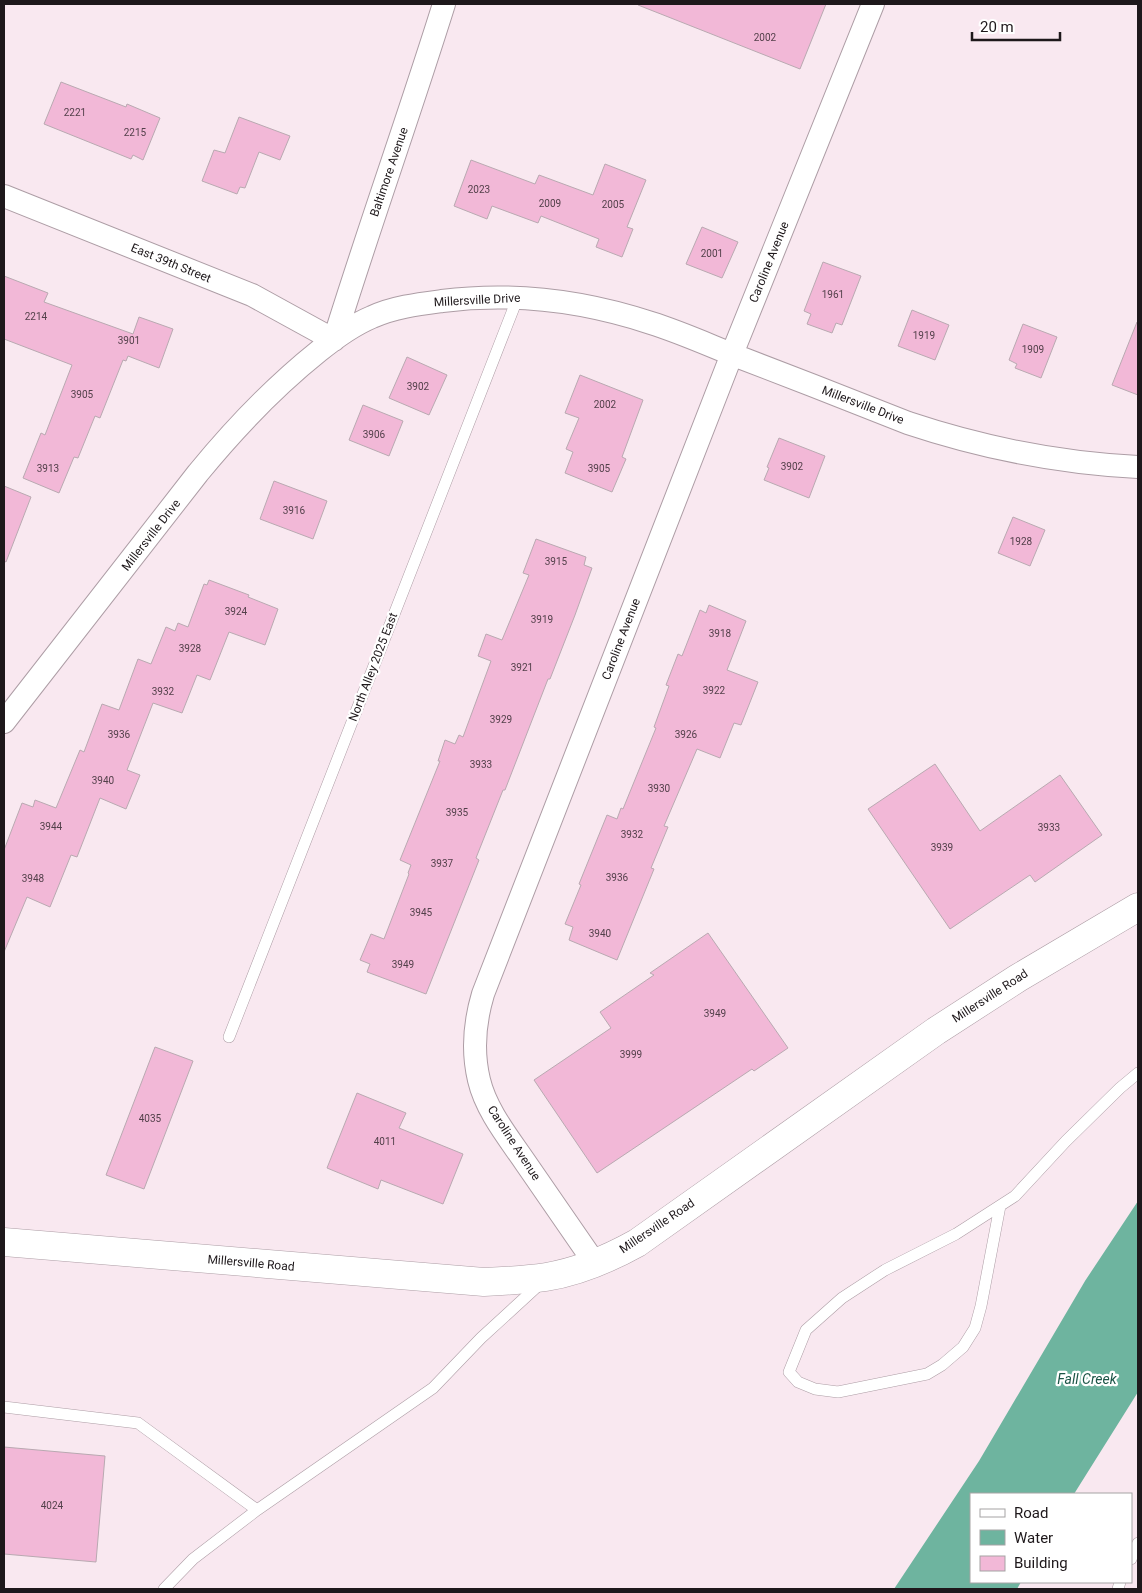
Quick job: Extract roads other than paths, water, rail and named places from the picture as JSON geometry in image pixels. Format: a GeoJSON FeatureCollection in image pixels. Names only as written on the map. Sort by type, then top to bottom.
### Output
{"type":"FeatureCollection","features":[{"type":"Feature","properties":{"kind":"street","name":"Baltimore Avenue"},"geometry":{"type":"LineString","coordinates":[[334,340],[352,281],[424,71],[444,4]]}},
{"type":"Feature","properties":{"kind":"street","name":"Caroline Avenue"},"geometry":{"type":"LineString","coordinates":[[594,1262],[497,1120],[489,1105],[479,1080],[476,1049],[479,1008],[732,354],[873,4]]}},
{"type":"Feature","properties":{"kind":"street","name":"East 39th Street"},"geometry":{"type":"LineString","coordinates":[[4,196],[252,295],[334,340]]}},
{"type":"Feature","properties":{"kind":"street","name":"Millersville Drive"},"geometry":{"type":"LineString","coordinates":[[4,722],[217,450],[273,391],[298,367],[334,340],[374,316],[422,304],[454,300],[518,297],[575,304],[629,316],[652,323],[908,423],[968,441],[1073,462],[1138,467]]}},
{"type":"Feature","properties":{"kind":"street","name":"Millersville Road"},"geometry":{"type":"LineString","coordinates":[[4,1242],[459,1281],[484,1282],[548,1277],[594,1262],[637,1243],[936,1031],[1018,978],[1138,907]]}},
{"type":"Feature","properties":{"kind":"lane","name":"North Alley 2025 East"},"geometry":{"type":"LineString","coordinates":[[229,1037],[518,297]]}},
{"type":"Feature","properties":{"kind":"lane"},"geometry":{"type":"LineString","coordinates":[[1000,1206],[975,1328],[963,1347],[942,1365],[927,1374],[838,1392],[815,1389],[798,1382],[789,1372],[806,1330],[842,1298],[885,1270],[956,1234],[1015,1196],[1073,1134],[1138,1073]]}},
{"type":"Feature","properties":{"kind":"lane"},"geometry":{"type":"LineString","coordinates":[[164,1589],[193,1558],[257,1510],[433,1388],[482,1338],[548,1277]]}},
{"type":"Feature","properties":{"kind":"lane"},"geometry":{"type":"LineString","coordinates":[[4,1407],[138,1423],[257,1510]]}},
{"type":"Feature","properties":{"kind":"lane"},"geometry":{"type":"LineString","coordinates":[[1132,1557],[1138,1543]]}},
{"type":"Feature","properties":{"kind":"water","name":"Fall Creek"},"geometry":{"type":"Polygon","coordinates":[[[1138,1201],[1138,1392],[1075,1493],[970,1493],[970,1583],[1020,1583],[1017,1589],[894,1589],[979,1461],[1085,1281],[1138,1201]]]}}]}
